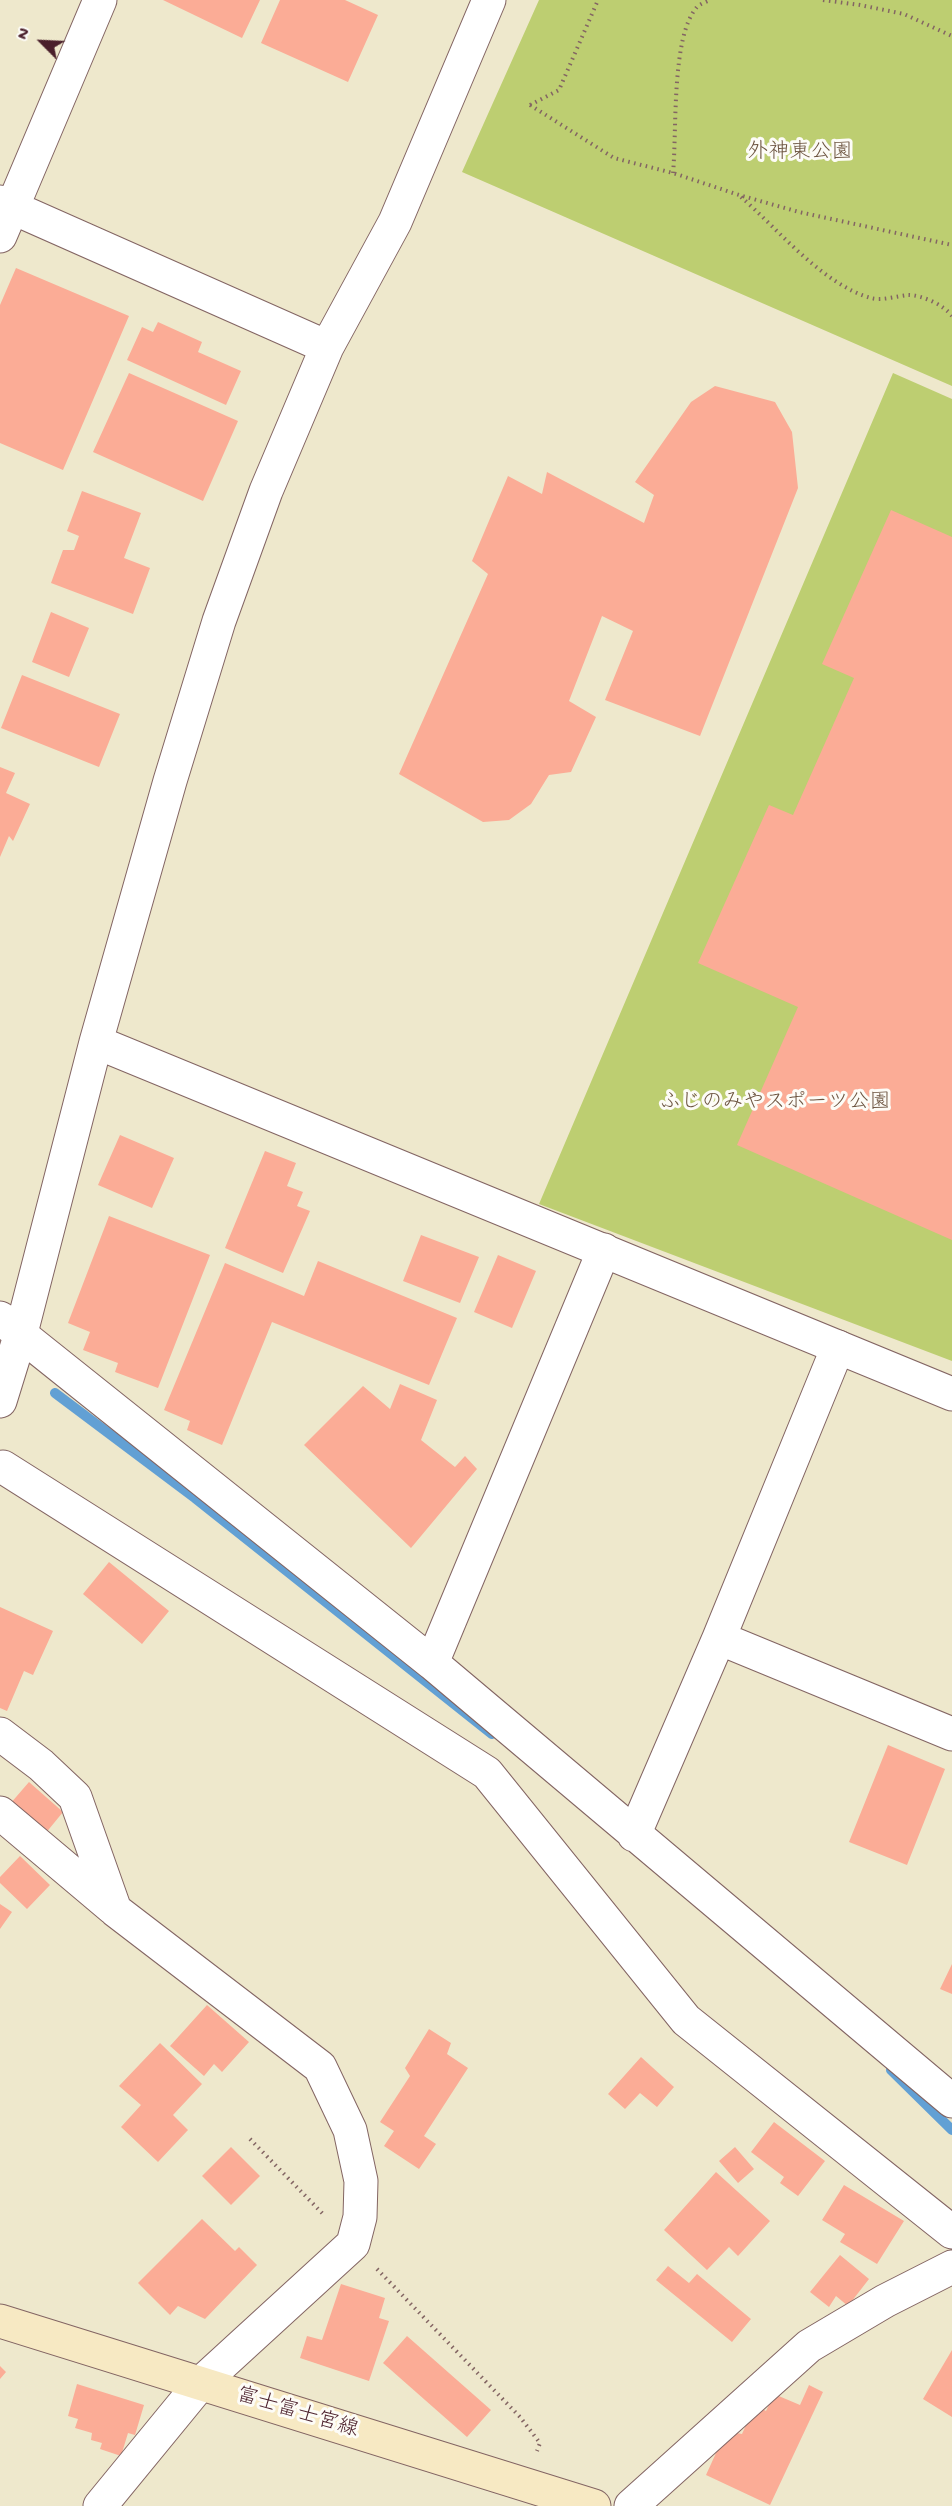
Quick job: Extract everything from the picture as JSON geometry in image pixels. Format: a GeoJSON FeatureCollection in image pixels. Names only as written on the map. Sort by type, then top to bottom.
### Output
{"type":"FeatureCollection","features":[{"type":"Feature","properties":{"kind":"main road","name":"富士富士宮線"},"geometry":{"type":"LineString","coordinates":[[0,2321],[594,2506]]}},
{"type":"Feature","properties":{"kind":"street"},"geometry":{"type":"LineString","coordinates":[[100,0],[4,215],[327,347]]}},
{"type":"Feature","properties":{"kind":"street"},"geometry":{"type":"LineString","coordinates":[[0,1401],[10,1325],[96,1042],[219,621],[266,491],[327,347],[395,222],[489,0]]}},
{"type":"Feature","properties":{"kind":"street"},"geometry":{"type":"LineString","coordinates":[[96,1042],[952,1394]]}},
{"type":"Feature","properties":{"kind":"street"},"geometry":{"type":"LineString","coordinates":[[432,1664],[604,1250]]}},
{"type":"Feature","properties":{"kind":"street"},"geometry":{"type":"LineString","coordinates":[[10,1325],[432,1664],[952,2102]]}},
{"type":"Feature","properties":{"kind":"street"},"geometry":{"type":"LineString","coordinates":[[634,1835],[719,1638],[838,1347]]}},
{"type":"Feature","properties":{"kind":"street"},"geometry":{"type":"LineString","coordinates":[[1,1465],[487,1773],[686,2020],[952,2232]]}},
{"type":"Feature","properties":{"kind":"street"},"geometry":{"type":"LineString","coordinates":[[719,1638],[952,1734]]}},
{"type":"Feature","properties":{"kind":"street"},"geometry":{"type":"LineString","coordinates":[[0,1734],[40,1764],[75,1797],[115,1910]]}},
{"type":"Feature","properties":{"kind":"street"},"geometry":{"type":"LineString","coordinates":[[0,1813],[115,1910],[320,2067],[350,2130],[361,2181],[360,2217],[353,2244],[200,2384],[100,2506]]}},
{"type":"Feature","properties":{"kind":"street"},"geometry":{"type":"LineString","coordinates":[[631,2506],[809,2346],[885,2301],[952,2267]]}},
{"type":"Feature","properties":{"kind":"path"},"geometry":{"type":"LineString","coordinates":[[598,0],[559,90],[530,105],[614,158],[673,172],[739,195],[903,236],[952,245]]}},
{"type":"Feature","properties":{"kind":"path"},"geometry":{"type":"LineString","coordinates":[[673,172],[678,72],[684,33],[698,6],[710,0]]}},
{"type":"Feature","properties":{"kind":"path"},"geometry":{"type":"LineString","coordinates":[[823,0],[904,14],[952,36]]}},
{"type":"Feature","properties":{"kind":"path"},"geometry":{"type":"LineString","coordinates":[[739,195],[772,224],[801,255],[840,284],[873,298],[911,295],[945,307],[952,316]]}},
{"type":"Feature","properties":{"kind":"path"},"geometry":{"type":"LineString","coordinates":[[250,2139],[520,2416],[540,2443],[528,2485]]}},
{"type":"Feature","properties":{"kind":"green space","name":"外神東公園"},"geometry":{"type":"Polygon","coordinates":[[[539,0],[952,0],[952,386],[462,172],[539,0]]]}},
{"type":"Feature","properties":{"kind":"green space","name":"ふじのみやスポーツ公園"},"geometry":{"type":"Polygon","coordinates":[[[893,373],[952,399],[952,1361],[539,1204],[893,373]]]}},
{"type":"Feature","properties":{"kind":"building"},"geometry":{"type":"Polygon","coordinates":[[[163,0],[260,0],[242,38],[163,0]]]}},
{"type":"Feature","properties":{"kind":"building"},"geometry":{"type":"Polygon","coordinates":[[[280,0],[345,0],[378,15],[348,82],[261,43],[280,0]]]}},
{"type":"Feature","properties":{"kind":"building"},"geometry":{"type":"Polygon","coordinates":[[[16,268],[129,316],[63,470],[0,443],[0,305],[16,268]]]}},
{"type":"Feature","properties":{"kind":"building"},"geometry":{"type":"Polygon","coordinates":[[[158,322],[202,342],[198,352],[241,371],[226,405],[127,360],[142,327],[153,332],[158,322]]]}},
{"type":"Feature","properties":{"kind":"building"},"geometry":{"type":"Polygon","coordinates":[[[129,373],[238,421],[203,501],[93,452],[129,373]]]}},
{"type":"Feature","properties":{"kind":"building"},"geometry":{"type":"Polygon","coordinates":[[[715,386],[775,402],[792,432],[798,488],[700,736],[605,700],[633,631],[602,616],[569,701],[596,717],[571,772],[549,775],[531,804],[509,820],[483,822],[399,774],[488,574],[472,561],[508,476],[542,494],[547,472],[644,523],[654,495],[635,482],[691,402],[715,386]]]}},
{"type":"Feature","properties":{"kind":"building"},"geometry":{"type":"Polygon","coordinates":[[[82,491],[141,513],[124,558],[150,568],[133,614],[51,583],[63,550],[74,550],[79,536],[67,531],[82,491]]]}},
{"type":"Feature","properties":{"kind":"building"},"geometry":{"type":"Polygon","coordinates":[[[891,510],[952,537],[952,1240],[737,1145],[798,1007],[698,963],[769,805],[793,815],[854,678],[822,664],[891,510]]]}},
{"type":"Feature","properties":{"kind":"building"},"geometry":{"type":"Polygon","coordinates":[[[51,612],[89,628],[69,677],[32,662],[51,612]]]}},
{"type":"Feature","properties":{"kind":"building"},"geometry":{"type":"Polygon","coordinates":[[[22,675],[120,714],[99,767],[1,728],[22,675]]]}},
{"type":"Feature","properties":{"kind":"building"},"geometry":{"type":"Polygon","coordinates":[[[0,767],[15,773],[6,793],[30,804],[13,841],[9,836],[0,857],[0,767]]]}},
{"type":"Feature","properties":{"kind":"building"},"geometry":{"type":"Polygon","coordinates":[[[120,1135],[174,1158],[152,1208],[98,1185],[120,1135]]]}},
{"type":"Feature","properties":{"kind":"building"},"geometry":{"type":"Polygon","coordinates":[[[265,1151],[296,1163],[287,1186],[303,1192],[297,1206],[310,1211],[283,1273],[225,1248],[265,1151]]]}},
{"type":"Feature","properties":{"kind":"building"},"geometry":{"type":"Polygon","coordinates":[[[109,1216],[210,1255],[158,1388],[115,1372],[118,1363],[83,1350],[90,1332],[68,1323],[109,1216]]]}},
{"type":"Feature","properties":{"kind":"building"},"geometry":{"type":"Polygon","coordinates":[[[421,1235],[479,1257],[460,1303],[403,1281],[421,1235]]]}},
{"type":"Feature","properties":{"kind":"building"},"geometry":{"type":"Polygon","coordinates":[[[498,1255],[536,1271],[512,1328],[474,1312],[498,1255]]]}},
{"type":"Feature","properties":{"kind":"building"},"geometry":{"type":"Polygon","coordinates":[[[318,1261],[457,1318],[429,1385],[272,1322],[222,1445],[187,1430],[190,1421],[164,1410],[225,1263],[304,1296],[318,1261]]]}},
{"type":"Feature","properties":{"kind":"building"},"geometry":{"type":"Polygon","coordinates":[[[400,1384],[437,1400],[421,1440],[455,1467],[465,1456],[477,1469],[411,1548],[304,1445],[363,1386],[390,1409],[400,1384]]]}},
{"type":"Feature","properties":{"kind":"building"},"geometry":{"type":"Polygon","coordinates":[[[109,1562],[169,1611],[142,1644],[83,1594],[109,1562]]]}},
{"type":"Feature","properties":{"kind":"building"},"geometry":{"type":"Polygon","coordinates":[[[0,1607],[53,1631],[33,1675],[24,1671],[7,1711],[0,1708],[0,1607]]]}},
{"type":"Feature","properties":{"kind":"building"},"geometry":{"type":"Polygon","coordinates":[[[888,1745],[945,1769],[907,1865],[849,1842],[888,1745]]]}},
{"type":"Feature","properties":{"kind":"building"},"geometry":{"type":"Polygon","coordinates":[[[29,1782],[63,1812],[45,1834],[10,1804],[29,1782]]]}},
{"type":"Feature","properties":{"kind":"building"},"geometry":{"type":"Polygon","coordinates":[[[20,1856],[50,1885],[27,1909],[0,1883],[0,1877],[20,1856]]]}},
{"type":"Feature","properties":{"kind":"building"},"geometry":{"type":"Polygon","coordinates":[[[0,1904],[12,1912],[0,1929],[0,1904]]]}},
{"type":"Feature","properties":{"kind":"building"},"geometry":{"type":"Polygon","coordinates":[[[952,1964],[952,1994],[940,1989],[952,1964]]]}},
{"type":"Feature","properties":{"kind":"building"},"geometry":{"type":"Polygon","coordinates":[[[207,2005],[249,2042],[222,2072],[214,2064],[204,2076],[170,2046],[207,2005]]]}},
{"type":"Feature","properties":{"kind":"building"},"geometry":{"type":"Polygon","coordinates":[[[429,2029],[451,2043],[447,2054],[468,2068],[424,2136],[436,2144],[419,2169],[384,2146],[394,2131],[380,2122],[410,2076],[405,2068],[429,2029]]]}},
{"type":"Feature","properties":{"kind":"building"},"geometry":{"type":"Polygon","coordinates":[[[160,2043],[202,2084],[173,2115],[188,2130],[158,2162],[121,2127],[141,2105],[119,2086],[160,2043]]]}},
{"type":"Feature","properties":{"kind":"building"},"geometry":{"type":"Polygon","coordinates":[[[641,2057],[674,2087],[657,2107],[640,2093],[625,2109],[608,2094],[641,2057]]]}},
{"type":"Feature","properties":{"kind":"building"},"geometry":{"type":"Polygon","coordinates":[[[774,2122],[825,2161],[798,2196],[780,2183],[784,2177],[751,2152],[774,2122]]]}},
{"type":"Feature","properties":{"kind":"building"},"geometry":{"type":"Polygon","coordinates":[[[231,2147],[260,2176],[231,2205],[202,2176],[231,2147]]]}},
{"type":"Feature","properties":{"kind":"building"},"geometry":{"type":"Polygon","coordinates":[[[735,2147],[754,2169],[738,2183],[719,2161],[735,2147]]]}},
{"type":"Feature","properties":{"kind":"building"},"geometry":{"type":"Polygon","coordinates":[[[716,2172],[770,2221],[738,2256],[729,2247],[707,2270],[664,2230],[716,2172]]]}},
{"type":"Feature","properties":{"kind":"building"},"geometry":{"type":"Polygon","coordinates":[[[844,2185],[904,2221],[877,2264],[840,2242],[845,2234],[822,2220],[844,2185]]]}},
{"type":"Feature","properties":{"kind":"building"},"geometry":{"type":"Polygon","coordinates":[[[202,2219],[235,2251],[239,2247],[257,2265],[205,2319],[178,2306],[170,2315],[138,2283],[202,2219]]]}},
{"type":"Feature","properties":{"kind":"building"},"geometry":{"type":"Polygon","coordinates":[[[840,2255],[869,2279],[848,2306],[836,2296],[829,2307],[810,2292],[840,2255]]]}},
{"type":"Feature","properties":{"kind":"building"},"geometry":{"type":"Polygon","coordinates":[[[668,2266],[689,2283],[697,2274],[751,2319],[732,2342],[656,2280],[668,2266]]]}},
{"type":"Feature","properties":{"kind":"building"},"geometry":{"type":"Polygon","coordinates":[[[341,2284],[385,2298],[379,2318],[389,2321],[369,2381],[300,2358],[307,2336],[322,2340],[341,2284]]]}},
{"type":"Feature","properties":{"kind":"building"},"geometry":{"type":"Polygon","coordinates":[[[407,2336],[491,2410],[467,2437],[383,2363],[407,2336]]]}},
{"type":"Feature","properties":{"kind":"building"},"geometry":{"type":"Polygon","coordinates":[[[952,2350],[952,2417],[923,2399],[952,2350]]]}},
{"type":"Feature","properties":{"kind":"building"},"geometry":{"type":"Polygon","coordinates":[[[0,2366],[6,2372],[0,2379],[0,2366]]]}},
{"type":"Feature","properties":{"kind":"building"},"geometry":{"type":"Polygon","coordinates":[[[77,2384],[144,2405],[135,2435],[128,2433],[121,2456],[100,2449],[102,2443],[91,2440],[92,2433],[75,2428],[78,2419],[68,2416],[77,2384]]]}},
{"type":"Feature","properties":{"kind":"building"},"geometry":{"type":"Polygon","coordinates":[[[809,2385],[823,2392],[770,2505],[706,2475],[726,2431],[742,2434],[755,2405],[766,2411],[774,2394],[800,2405],[809,2385]]]}},
{"type":"Feature","properties":{"kind":"waterway"},"geometry":{"type":"LineString","coordinates":[[55,1393],[195,1498],[492,1734]]}},
{"type":"Feature","properties":{"kind":"waterway"},"geometry":{"type":"LineString","coordinates":[[891,2070],[952,2130]]}}]}
